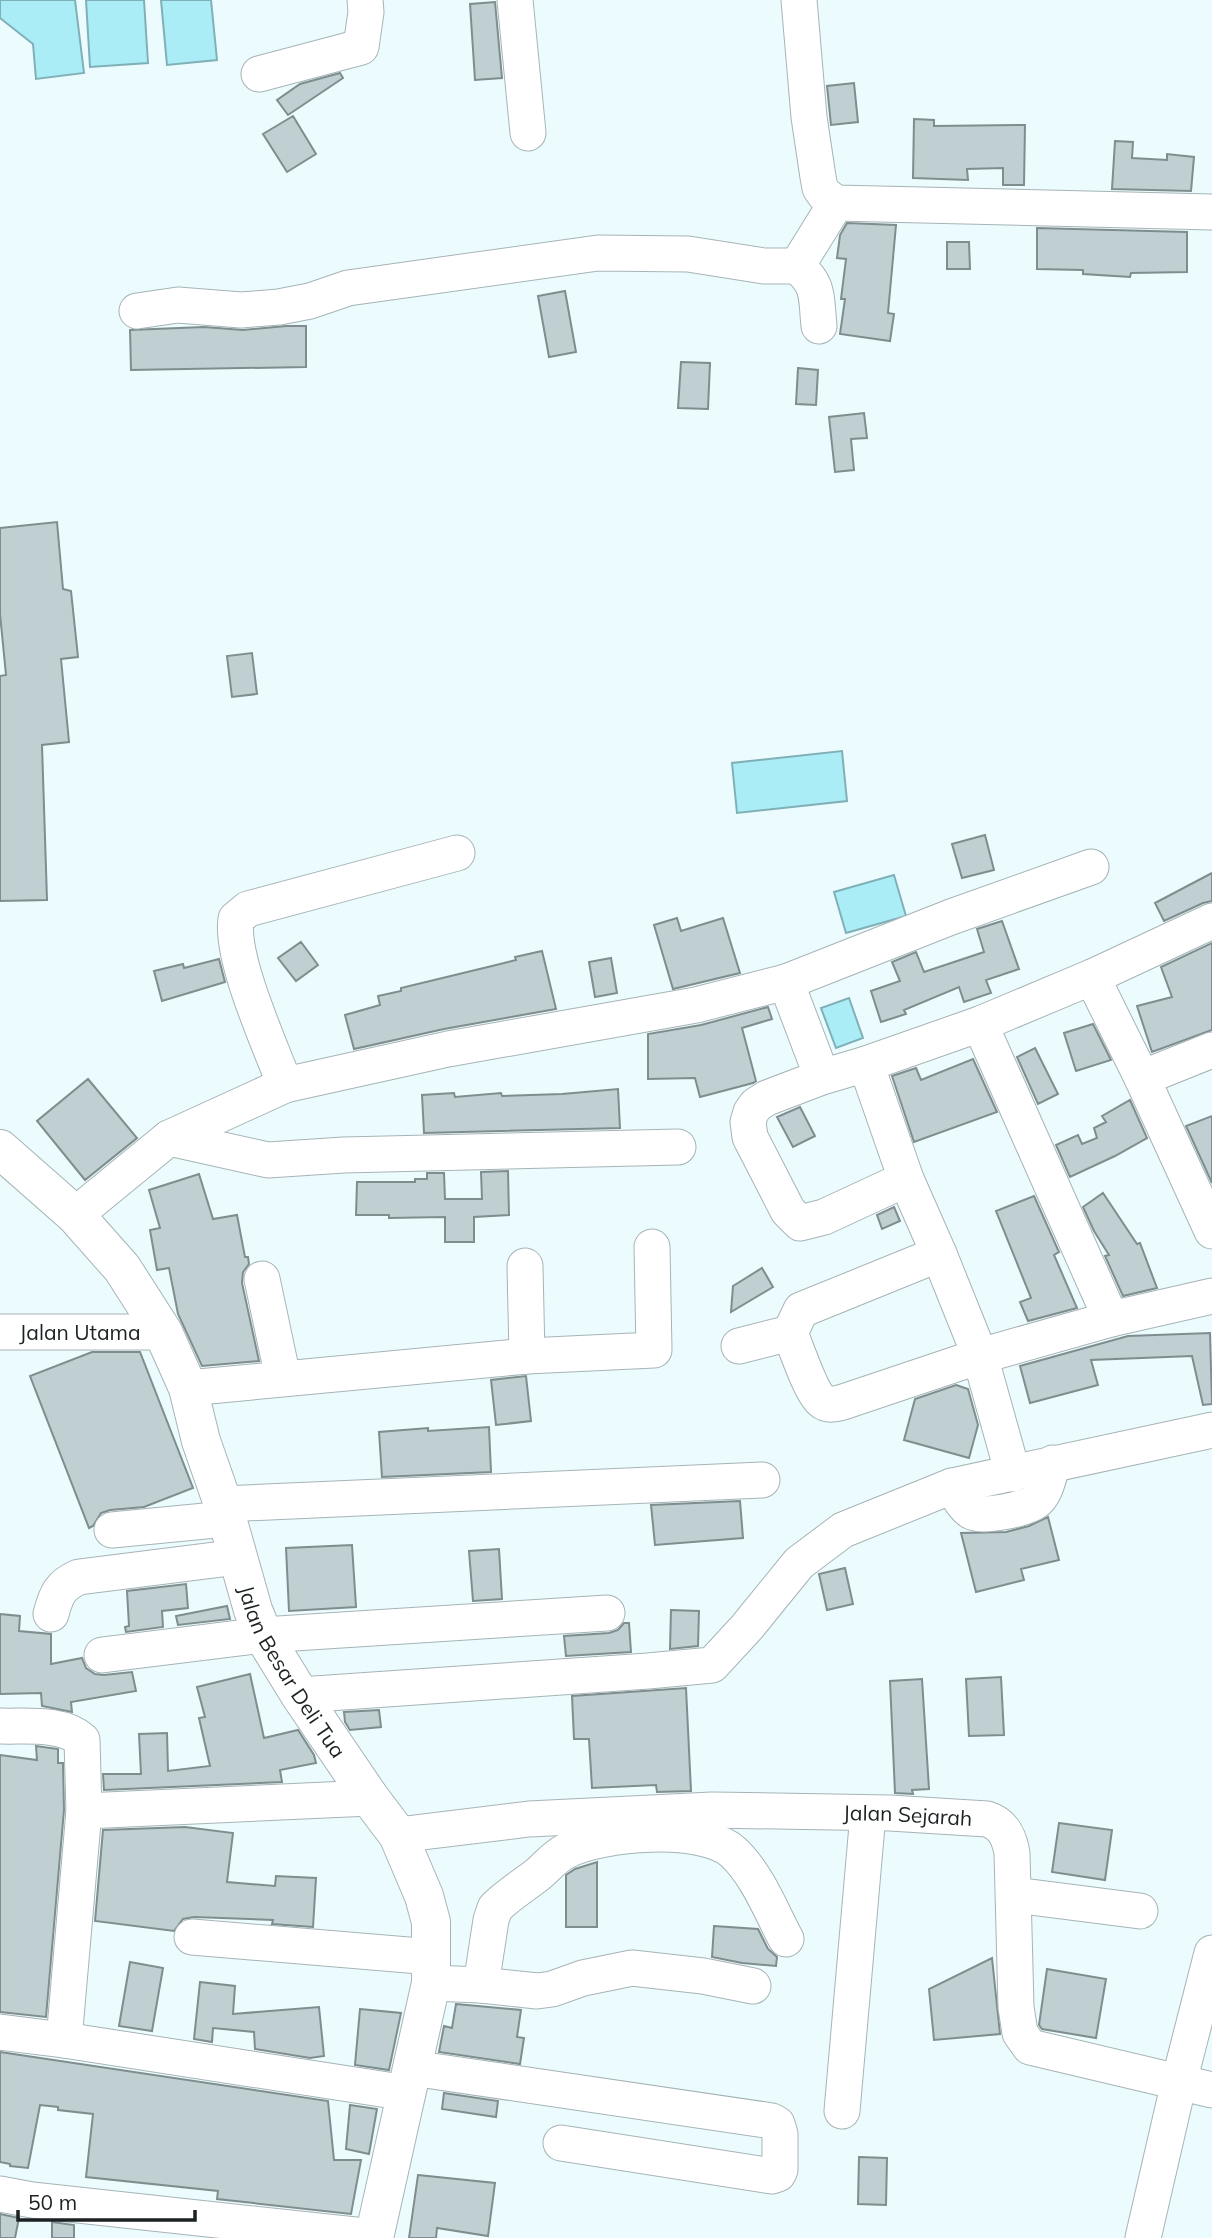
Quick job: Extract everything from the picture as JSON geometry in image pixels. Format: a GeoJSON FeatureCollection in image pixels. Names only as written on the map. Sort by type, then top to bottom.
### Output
{"type":"FeatureCollection","features":[{"type":"Feature","properties":{"kind":"main road","name":"Jalan Besar Deli Tua"},"geometry":{"type":"LineString","coordinates":[[0,1149],[75,1215],[122,1268],[163,1332],[188,1388],[201,1441],[263,1634],[300,1695],[398,1835],[424,1896],[431,1923],[431,1970],[410,2080],[374,2238]]}},
{"type":"Feature","properties":{"kind":"street"},"geometry":{"type":"LineString","coordinates":[[259,74],[361,47],[365,0]]}},
{"type":"Feature","properties":{"kind":"street"},"geometry":{"type":"LineString","coordinates":[[515,0],[528,133]]}},
{"type":"Feature","properties":{"kind":"street"},"geometry":{"type":"LineString","coordinates":[[799,0],[809,117],[820,188],[836,203],[1212,212]]}},
{"type":"Feature","properties":{"kind":"street"},"geometry":{"type":"LineString","coordinates":[[797,266],[836,203]]}},
{"type":"Feature","properties":{"kind":"street"},"geometry":{"type":"LineString","coordinates":[[137,311],[178,305],[241,310],[279,307],[310,301],[348,288],[598,253],[688,254],[764,266],[797,266],[815,285],[819,326]]}},
{"type":"Feature","properties":{"kind":"street"},"geometry":{"type":"LineString","coordinates":[[285,1085],[246,979],[234,933],[236,919],[248,909],[457,853]]}},
{"type":"Feature","properties":{"kind":"street"},"geometry":{"type":"LineString","coordinates":[[75,1215],[169,1138],[285,1085],[448,1049],[696,1005],[786,982],[951,917],[1091,867]]}},
{"type":"Feature","properties":{"kind":"street"},"geometry":{"type":"LineString","coordinates":[[906,1179],[814,1221],[800,1223],[792,1218],[750,1137],[748,1122],[756,1105],[767,1098],[980,1024],[1093,977],[1212,921]]}},
{"type":"Feature","properties":{"kind":"street"},"geometry":{"type":"LineString","coordinates":[[1093,977],[1142,1078],[1200,1174],[1212,1231]]}},
{"type":"Feature","properties":{"kind":"street"},"geometry":{"type":"LineString","coordinates":[[786,982],[822,1077]]}},
{"type":"Feature","properties":{"kind":"street"},"geometry":{"type":"LineString","coordinates":[[980,1024],[1111,1319]]}},
{"type":"Feature","properties":{"kind":"street"},"geometry":{"type":"LineString","coordinates":[[1142,1078],[1212,1050]]}},
{"type":"Feature","properties":{"kind":"street"},"geometry":{"type":"LineString","coordinates":[[866,1064],[906,1179],[980,1356],[1013,1474]]}},
{"type":"Feature","properties":{"kind":"street"},"geometry":{"type":"LineString","coordinates":[[169,1138],[268,1160],[344,1155],[678,1147]]}},
{"type":"Feature","properties":{"kind":"street"},"geometry":{"type":"LineString","coordinates":[[188,1388],[527,1356],[654,1350],[652,1247]]}},
{"type":"Feature","properties":{"kind":"street"},"geometry":{"type":"LineString","coordinates":[[939,1254],[801,1310],[790,1333],[814,1390],[823,1402],[832,1405],[980,1356],[1111,1319],[1212,1296]]}},
{"type":"Feature","properties":{"kind":"street"},"geometry":{"type":"LineString","coordinates":[[525,1266],[527,1356]]}},
{"type":"Feature","properties":{"kind":"street"},"geometry":{"type":"LineString","coordinates":[[262,1279],[283,1378]]}},
{"type":"Feature","properties":{"kind":"street","name":"Jalan Utama"},"geometry":{"type":"LineString","coordinates":[[0,1332],[163,1332]]}},
{"type":"Feature","properties":{"kind":"street"},"geometry":{"type":"LineString","coordinates":[[739,1346],[790,1333]]}},
{"type":"Feature","properties":{"kind":"street"},"geometry":{"type":"LineString","coordinates":[[300,1695],[712,1665],[799,1563],[843,1530],[952,1486],[1212,1430]]}},
{"type":"Feature","properties":{"kind":"street"},"geometry":{"type":"LineString","coordinates":[[952,1486],[964,1505],[973,1513],[986,1515],[1023,1507],[1037,1502],[1044,1491],[1053,1463]]}},
{"type":"Feature","properties":{"kind":"street"},"geometry":{"type":"LineString","coordinates":[[112,1530],[224,1512],[762,1480]]}},
{"type":"Feature","properties":{"kind":"street"},"geometry":{"type":"LineString","coordinates":[[51,1614],[56,1594],[65,1584],[79,1577],[238,1557]]}},
{"type":"Feature","properties":{"kind":"street"},"geometry":{"type":"LineString","coordinates":[[102,1655],[263,1634],[607,1613]]}},
{"type":"Feature","properties":{"kind":"street"},"geometry":{"type":"LineString","coordinates":[[0,1726],[60,1729],[74,1732],[82,1740],[84,1811],[64,2040]]}},
{"type":"Feature","properties":{"kind":"street"},"geometry":{"type":"LineString","coordinates":[[84,1811],[370,1797]]}},
{"type":"Feature","properties":{"kind":"street","name":"Jalan Sejarah"},"geometry":{"type":"LineString","coordinates":[[398,1835],[529,1819],[712,1810],[978,1817],[995,1821],[1010,1843],[1015,1895],[1017,2023],[1022,2056],[1212,2090]]}},
{"type":"Feature","properties":{"kind":"street"},"geometry":{"type":"LineString","coordinates":[[842,2111],[869,1814]]}},
{"type":"Feature","properties":{"kind":"street"},"geometry":{"type":"LineString","coordinates":[[481,1985],[495,1908],[563,1853],[596,1839],[635,1835],[685,1836],[711,1840],[732,1851],[750,1874],[786,1940]]}},
{"type":"Feature","properties":{"kind":"street"},"geometry":{"type":"LineString","coordinates":[[1015,1895],[1140,1911]]}},
{"type":"Feature","properties":{"kind":"street"},"geometry":{"type":"LineString","coordinates":[[192,1937],[431,1970],[481,1985],[513,1990],[552,1989],[583,1978],[632,1968],[703,1976],[753,1986]]}},
{"type":"Feature","properties":{"kind":"street"},"geometry":{"type":"LineString","coordinates":[[1143,2238],[1212,1953]]}},
{"type":"Feature","properties":{"kind":"street"},"geometry":{"type":"LineString","coordinates":[[0,2032],[772,2121],[777,2124],[780,2134],[780,2170],[772,2176],[561,2143]]}},
{"type":"Feature","properties":{"kind":"street"},"geometry":{"type":"LineString","coordinates":[[0,2194],[32,2200],[374,2238]]}},
{"type":"Feature","properties":{"kind":"water"},"geometry":{"type":"Polygon","coordinates":[[[0,0],[75,0],[84,73],[36,79],[33,44],[0,18],[0,0]]]}},
{"type":"Feature","properties":{"kind":"water"},"geometry":{"type":"Polygon","coordinates":[[[86,0],[144,0],[148,63],[90,67],[86,0]]]}},
{"type":"Feature","properties":{"kind":"water"},"geometry":{"type":"Polygon","coordinates":[[[161,0],[211,0],[217,60],[167,65],[161,0]]]}},
{"type":"Feature","properties":{"kind":"water"},"geometry":{"type":"Polygon","coordinates":[[[842,751],[847,801],[737,813],[732,763],[842,751]]]}},
{"type":"Feature","properties":{"kind":"water"},"geometry":{"type":"Polygon","coordinates":[[[894,875],[906,916],[846,933],[834,892],[894,875]]]}},
{"type":"Feature","properties":{"kind":"water"},"geometry":{"type":"Polygon","coordinates":[[[849,998],[863,1038],[836,1048],[821,1008],[849,998]]]}},
{"type":"Feature","properties":{"kind":"building"},"geometry":{"type":"Polygon","coordinates":[[[495,2],[502,78],[475,80],[470,4],[495,2]]]}},
{"type":"Feature","properties":{"kind":"building"},"geometry":{"type":"Polygon","coordinates":[[[340,73],[343,78],[288,115],[277,100],[300,84],[340,73]]]}},
{"type":"Feature","properties":{"kind":"building"},"geometry":{"type":"Polygon","coordinates":[[[854,83],[858,122],[831,125],[827,86],[854,83]]]}},
{"type":"Feature","properties":{"kind":"building"},"geometry":{"type":"Polygon","coordinates":[[[293,116],[316,154],[287,172],[263,134],[293,116]]]}},
{"type":"Feature","properties":{"kind":"building"},"geometry":{"type":"Polygon","coordinates":[[[914,119],[934,120],[934,126],[1025,125],[1024,185],[1003,185],[1003,168],[967,169],[968,180],[913,178],[914,119]]]}},
{"type":"Feature","properties":{"kind":"building"},"geometry":{"type":"Polygon","coordinates":[[[1115,141],[1133,142],[1132,158],[1167,160],[1167,154],[1194,157],[1191,191],[1112,189],[1115,141]]]}},
{"type":"Feature","properties":{"kind":"building"},"geometry":{"type":"Polygon","coordinates":[[[847,223],[896,225],[888,313],[894,314],[890,341],[840,334],[845,299],[841,299],[846,259],[837,258],[840,235],[847,223]]]}},
{"type":"Feature","properties":{"kind":"building"},"geometry":{"type":"Polygon","coordinates":[[[1037,228],[1187,232],[1187,272],[1131,273],[1130,277],[1083,274],[1083,270],[1037,269],[1037,228]]]}},
{"type":"Feature","properties":{"kind":"building"},"geometry":{"type":"Polygon","coordinates":[[[947,242],[969,242],[970,269],[947,269],[947,242]]]}},
{"type":"Feature","properties":{"kind":"building"},"geometry":{"type":"Polygon","coordinates":[[[565,291],[576,352],[549,357],[538,296],[565,291]]]}},
{"type":"Feature","properties":{"kind":"building"},"geometry":{"type":"Polygon","coordinates":[[[306,326],[306,367],[131,370],[130,330],[204,327],[243,330],[306,326]]]}},
{"type":"Feature","properties":{"kind":"building"},"geometry":{"type":"Polygon","coordinates":[[[681,362],[710,363],[708,409],[678,408],[681,362]]]}},
{"type":"Feature","properties":{"kind":"building"},"geometry":{"type":"Polygon","coordinates":[[[798,368],[818,370],[816,405],[796,404],[798,368]]]}},
{"type":"Feature","properties":{"kind":"building"},"geometry":{"type":"Polygon","coordinates":[[[864,413],[867,438],[851,439],[854,470],[835,472],[829,417],[864,413]]]}},
{"type":"Feature","properties":{"kind":"building"},"geometry":{"type":"Polygon","coordinates":[[[57,522],[63,589],[71,591],[78,657],[61,659],[69,742],[42,745],[47,900],[0,901],[0,676],[6,675],[0,614],[0,528],[57,522]]]}},
{"type":"Feature","properties":{"kind":"building"},"geometry":{"type":"Polygon","coordinates":[[[252,653],[257,694],[232,697],[227,656],[252,653]]]}},
{"type":"Feature","properties":{"kind":"building"},"geometry":{"type":"Polygon","coordinates":[[[985,835],[994,870],[962,878],[952,844],[985,835]]]}},
{"type":"Feature","properties":{"kind":"building"},"geometry":{"type":"Polygon","coordinates":[[[1212,873],[1212,901],[1164,921],[1155,903],[1212,873]]]}},
{"type":"Feature","properties":{"kind":"building"},"geometry":{"type":"Polygon","coordinates":[[[677,918],[681,931],[723,918],[740,973],[673,989],[654,925],[677,918]]]}},
{"type":"Feature","properties":{"kind":"building"},"geometry":{"type":"Polygon","coordinates":[[[1002,921],[1019,969],[986,980],[991,993],[964,1002],[959,987],[904,1010],[906,1014],[881,1022],[871,991],[900,981],[892,962],[916,952],[924,972],[984,952],[977,929],[1002,921]]]}},
{"type":"Feature","properties":{"kind":"building"},"geometry":{"type":"Polygon","coordinates":[[[301,942],[318,965],[296,981],[278,958],[301,942]]]}},
{"type":"Feature","properties":{"kind":"building"},"geometry":{"type":"Polygon","coordinates":[[[1212,943],[1212,1030],[1152,1052],[1137,1006],[1172,997],[1161,967],[1212,943]]]}},
{"type":"Feature","properties":{"kind":"building"},"geometry":{"type":"Polygon","coordinates":[[[542,951],[556,1009],[444,1029],[354,1049],[345,1015],[380,1005],[378,996],[542,951]]]}},
{"type":"Feature","properties":{"kind":"building"},"geometry":{"type":"Polygon","coordinates":[[[611,958],[617,993],[595,997],[589,962],[611,958]]]}},
{"type":"Feature","properties":{"kind":"building"},"geometry":{"type":"Polygon","coordinates":[[[219,959],[225,982],[162,1001],[154,971],[183,964],[184,968],[219,959]]]}},
{"type":"Feature","properties":{"kind":"building"},"geometry":{"type":"Polygon","coordinates":[[[768,1007],[772,1019],[742,1028],[756,1081],[753,1083],[700,1097],[695,1078],[648,1079],[648,1034],[701,1025],[768,1007]]]}},
{"type":"Feature","properties":{"kind":"building"},"geometry":{"type":"Polygon","coordinates":[[[1093,1024],[1111,1060],[1076,1071],[1064,1033],[1093,1024]]]}},
{"type":"Feature","properties":{"kind":"building"},"geometry":{"type":"Polygon","coordinates":[[[1035,1048],[1058,1094],[1038,1104],[1017,1057],[1035,1048]]]}},
{"type":"Feature","properties":{"kind":"building"},"geometry":{"type":"Polygon","coordinates":[[[973,1059],[997,1112],[914,1142],[892,1076],[916,1068],[921,1080],[973,1059]]]}},
{"type":"Feature","properties":{"kind":"building"},"geometry":{"type":"Polygon","coordinates":[[[88,1079],[137,1138],[85,1180],[37,1121],[88,1079]]]}},
{"type":"Feature","properties":{"kind":"building"},"geometry":{"type":"Polygon","coordinates":[[[618,1089],[620,1128],[424,1133],[422,1095],[454,1093],[455,1097],[501,1093],[502,1096],[618,1089]]]}},
{"type":"Feature","properties":{"kind":"building"},"geometry":{"type":"Polygon","coordinates":[[[1130,1100],[1147,1138],[1070,1177],[1056,1145],[1078,1135],[1082,1144],[1097,1138],[1094,1128],[1106,1122],[1102,1116],[1130,1100]]]}},
{"type":"Feature","properties":{"kind":"building"},"geometry":{"type":"Polygon","coordinates":[[[800,1107],[815,1136],[793,1147],[777,1117],[800,1107]]]}},
{"type":"Feature","properties":{"kind":"building"},"geometry":{"type":"Polygon","coordinates":[[[1212,1116],[1212,1183],[1186,1126],[1212,1116]]]}},
{"type":"Feature","properties":{"kind":"building"},"geometry":{"type":"Polygon","coordinates":[[[508,1171],[509,1215],[474,1217],[474,1242],[445,1242],[445,1217],[389,1218],[389,1215],[356,1215],[357,1182],[415,1182],[415,1179],[427,1179],[427,1173],[444,1173],[445,1199],[482,1199],[481,1172],[508,1171]]]}},
{"type":"Feature","properties":{"kind":"building"},"geometry":{"type":"Polygon","coordinates":[[[199,1174],[213,1219],[237,1215],[245,1257],[248,1257],[249,1264],[243,1272],[242,1283],[259,1361],[202,1366],[178,1314],[169,1268],[157,1270],[150,1230],[160,1228],[149,1190],[199,1174]]]}},
{"type":"Feature","properties":{"kind":"building"},"geometry":{"type":"Polygon","coordinates":[[[1103,1193],[1137,1244],[1140,1243],[1157,1288],[1123,1296],[1105,1256],[1109,1255],[1083,1207],[1103,1193]]]}},
{"type":"Feature","properties":{"kind":"building"},"geometry":{"type":"Polygon","coordinates":[[[1034,1196],[1059,1252],[1054,1255],[1077,1308],[1028,1321],[1020,1302],[1031,1298],[996,1211],[1034,1196]]]}},
{"type":"Feature","properties":{"kind":"building"},"geometry":{"type":"Polygon","coordinates":[[[894,1207],[900,1221],[882,1229],[877,1215],[894,1207]]]}},
{"type":"Feature","properties":{"kind":"building"},"geometry":{"type":"Polygon","coordinates":[[[762,1268],[773,1287],[731,1312],[733,1286],[762,1268]]]}},
{"type":"Feature","properties":{"kind":"building"},"geometry":{"type":"Polygon","coordinates":[[[1210,1333],[1212,1404],[1203,1405],[1192,1356],[1091,1360],[1098,1385],[1030,1403],[1020,1366],[1128,1336],[1210,1333]]]}},
{"type":"Feature","properties":{"kind":"building"},"geometry":{"type":"Polygon","coordinates":[[[92,1352],[140,1352],[193,1488],[144,1507],[101,1513],[89,1528],[30,1376],[92,1352]]]}},
{"type":"Feature","properties":{"kind":"building"},"geometry":{"type":"Polygon","coordinates":[[[526,1376],[531,1421],[496,1425],[491,1380],[526,1376]]]}},
{"type":"Feature","properties":{"kind":"building"},"geometry":{"type":"Polygon","coordinates":[[[956,1385],[968,1389],[978,1425],[969,1458],[904,1440],[915,1399],[956,1385]]]}},
{"type":"Feature","properties":{"kind":"building"},"geometry":{"type":"Polygon","coordinates":[[[489,1427],[491,1472],[382,1477],[379,1432],[489,1427]]]}},
{"type":"Feature","properties":{"kind":"building"},"geometry":{"type":"Polygon","coordinates":[[[740,1501],[743,1538],[655,1545],[651,1505],[740,1501]]]}},
{"type":"Feature","properties":{"kind":"building"},"geometry":{"type":"Polygon","coordinates":[[[1048,1517],[1059,1560],[1021,1569],[1024,1580],[976,1592],[961,1533],[1006,1532],[1048,1517]]]}},
{"type":"Feature","properties":{"kind":"building"},"geometry":{"type":"Polygon","coordinates":[[[352,1545],[356,1607],[289,1611],[286,1548],[352,1545]]]}},
{"type":"Feature","properties":{"kind":"building"},"geometry":{"type":"Polygon","coordinates":[[[499,1549],[502,1599],[473,1601],[469,1551],[499,1549]]]}},
{"type":"Feature","properties":{"kind":"building"},"geometry":{"type":"Polygon","coordinates":[[[845,1568],[853,1604],[827,1610],[819,1574],[845,1568]]]}},
{"type":"Feature","properties":{"kind":"building"},"geometry":{"type":"Polygon","coordinates":[[[186,1584],[188,1608],[162,1611],[163,1627],[126,1632],[125,1627],[129,1626],[127,1591],[186,1584]]]}},
{"type":"Feature","properties":{"kind":"building"},"geometry":{"type":"Polygon","coordinates":[[[227,1606],[230,1619],[178,1625],[176,1616],[227,1606]]]}},
{"type":"Feature","properties":{"kind":"building"},"geometry":{"type":"Polygon","coordinates":[[[671,1610],[699,1611],[698,1646],[670,1649],[671,1610]]]}},
{"type":"Feature","properties":{"kind":"building"},"geometry":{"type":"Polygon","coordinates":[[[0,1614],[20,1616],[19,1631],[51,1634],[51,1664],[82,1658],[86,1668],[95,1674],[132,1672],[136,1691],[71,1702],[72,1712],[42,1706],[41,1693],[0,1694],[0,1614]]]}},
{"type":"Feature","properties":{"kind":"building"},"geometry":{"type":"Polygon","coordinates":[[[624,1623],[629,1623],[631,1652],[566,1656],[564,1636],[609,1633],[618,1630],[624,1623]]]}},
{"type":"Feature","properties":{"kind":"building"},"geometry":{"type":"Polygon","coordinates":[[[250,1674],[264,1738],[298,1730],[316,1763],[280,1770],[282,1782],[104,1790],[103,1774],[141,1774],[139,1734],[167,1733],[168,1771],[210,1766],[199,1718],[205,1717],[197,1687],[250,1674]]]}},
{"type":"Feature","properties":{"kind":"building"},"geometry":{"type":"Polygon","coordinates":[[[1001,1677],[1004,1735],[969,1736],[966,1679],[1001,1677]]]}},
{"type":"Feature","properties":{"kind":"building"},"geometry":{"type":"Polygon","coordinates":[[[922,1679],[929,1789],[912,1790],[913,1794],[895,1793],[890,1681],[922,1679]]]}},
{"type":"Feature","properties":{"kind":"building"},"geometry":{"type":"Polygon","coordinates":[[[686,1688],[691,1791],[657,1792],[656,1785],[592,1788],[589,1739],[574,1739],[572,1696],[686,1688]]]}},
{"type":"Feature","properties":{"kind":"building"},"geometry":{"type":"Polygon","coordinates":[[[379,1710],[381,1727],[350,1730],[345,1722],[344,1712],[379,1710]]]}},
{"type":"Feature","properties":{"kind":"building"},"geometry":{"type":"Polygon","coordinates":[[[36,1746],[58,1749],[58,1763],[63,1763],[64,1810],[46,2017],[0,2012],[0,1755],[37,1760],[36,1746]]]}},
{"type":"Feature","properties":{"kind":"building"},"geometry":{"type":"Polygon","coordinates":[[[1059,1823],[1112,1830],[1105,1880],[1052,1872],[1059,1823]]]}},
{"type":"Feature","properties":{"kind":"building"},"geometry":{"type":"Polygon","coordinates":[[[185,1827],[233,1833],[227,1882],[275,1886],[276,1876],[316,1878],[313,1927],[272,1924],[273,1920],[194,1917],[183,1919],[174,1931],[95,1921],[103,1830],[185,1827]]]}},
{"type":"Feature","properties":{"kind":"building"},"geometry":{"type":"Polygon","coordinates":[[[597,1862],[597,1927],[566,1927],[566,1875],[597,1862]]]}},
{"type":"Feature","properties":{"kind":"building"},"geometry":{"type":"Polygon","coordinates":[[[714,1926],[758,1929],[768,1949],[777,1957],[776,1966],[712,1957],[714,1926]]]}},
{"type":"Feature","properties":{"kind":"building"},"geometry":{"type":"Polygon","coordinates":[[[992,1958],[1000,2034],[934,2040],[929,1989],[992,1958]]]}},
{"type":"Feature","properties":{"kind":"building"},"geometry":{"type":"Polygon","coordinates":[[[130,1962],[163,1968],[152,2031],[119,2026],[130,1962]]]}},
{"type":"Feature","properties":{"kind":"building"},"geometry":{"type":"Polygon","coordinates":[[[1047,1969],[1106,1979],[1096,2038],[1042,2029],[1039,2025],[1047,1969]]]}},
{"type":"Feature","properties":{"kind":"building"},"geometry":{"type":"Polygon","coordinates":[[[200,1982],[235,1986],[233,2014],[319,2007],[324,2056],[310,2058],[255,2049],[254,2032],[213,2028],[212,2042],[194,2039],[200,1982]]]}},
{"type":"Feature","properties":{"kind":"building"},"geometry":{"type":"Polygon","coordinates":[[[456,2004],[521,2010],[517,2037],[524,2038],[520,2064],[439,2052],[444,2026],[452,2028],[456,2004]]]}},
{"type":"Feature","properties":{"kind":"building"},"geometry":{"type":"Polygon","coordinates":[[[360,2009],[401,2013],[389,2070],[355,2065],[360,2009]]]}},
{"type":"Feature","properties":{"kind":"building"},"geometry":{"type":"Polygon","coordinates":[[[0,2052],[328,2101],[334,2160],[361,2160],[351,2214],[217,2199],[218,2191],[86,2177],[93,2114],[58,2110],[58,2107],[40,2105],[28,2168],[0,2162],[0,2052]]]}},
{"type":"Feature","properties":{"kind":"building"},"geometry":{"type":"Polygon","coordinates":[[[444,2093],[498,2101],[496,2117],[442,2109],[444,2093]]]}},
{"type":"Feature","properties":{"kind":"building"},"geometry":{"type":"Polygon","coordinates":[[[350,2105],[377,2109],[369,2154],[346,2149],[350,2105]]]}},
{"type":"Feature","properties":{"kind":"building"},"geometry":{"type":"Polygon","coordinates":[[[859,2157],[887,2158],[886,2205],[858,2204],[859,2157]]]}},
{"type":"Feature","properties":{"kind":"building"},"geometry":{"type":"Polygon","coordinates":[[[418,2175],[495,2183],[488,2236],[437,2228],[436,2238],[409,2238],[418,2175]]]}},
{"type":"Feature","properties":{"kind":"building"},"geometry":{"type":"Polygon","coordinates":[[[0,2214],[19,2218],[15,2238],[0,2238],[0,2214]]]}},
{"type":"Feature","properties":{"kind":"building"},"geometry":{"type":"Polygon","coordinates":[[[52,2222],[74,2225],[74,2238],[52,2238],[52,2222]]]}}]}
